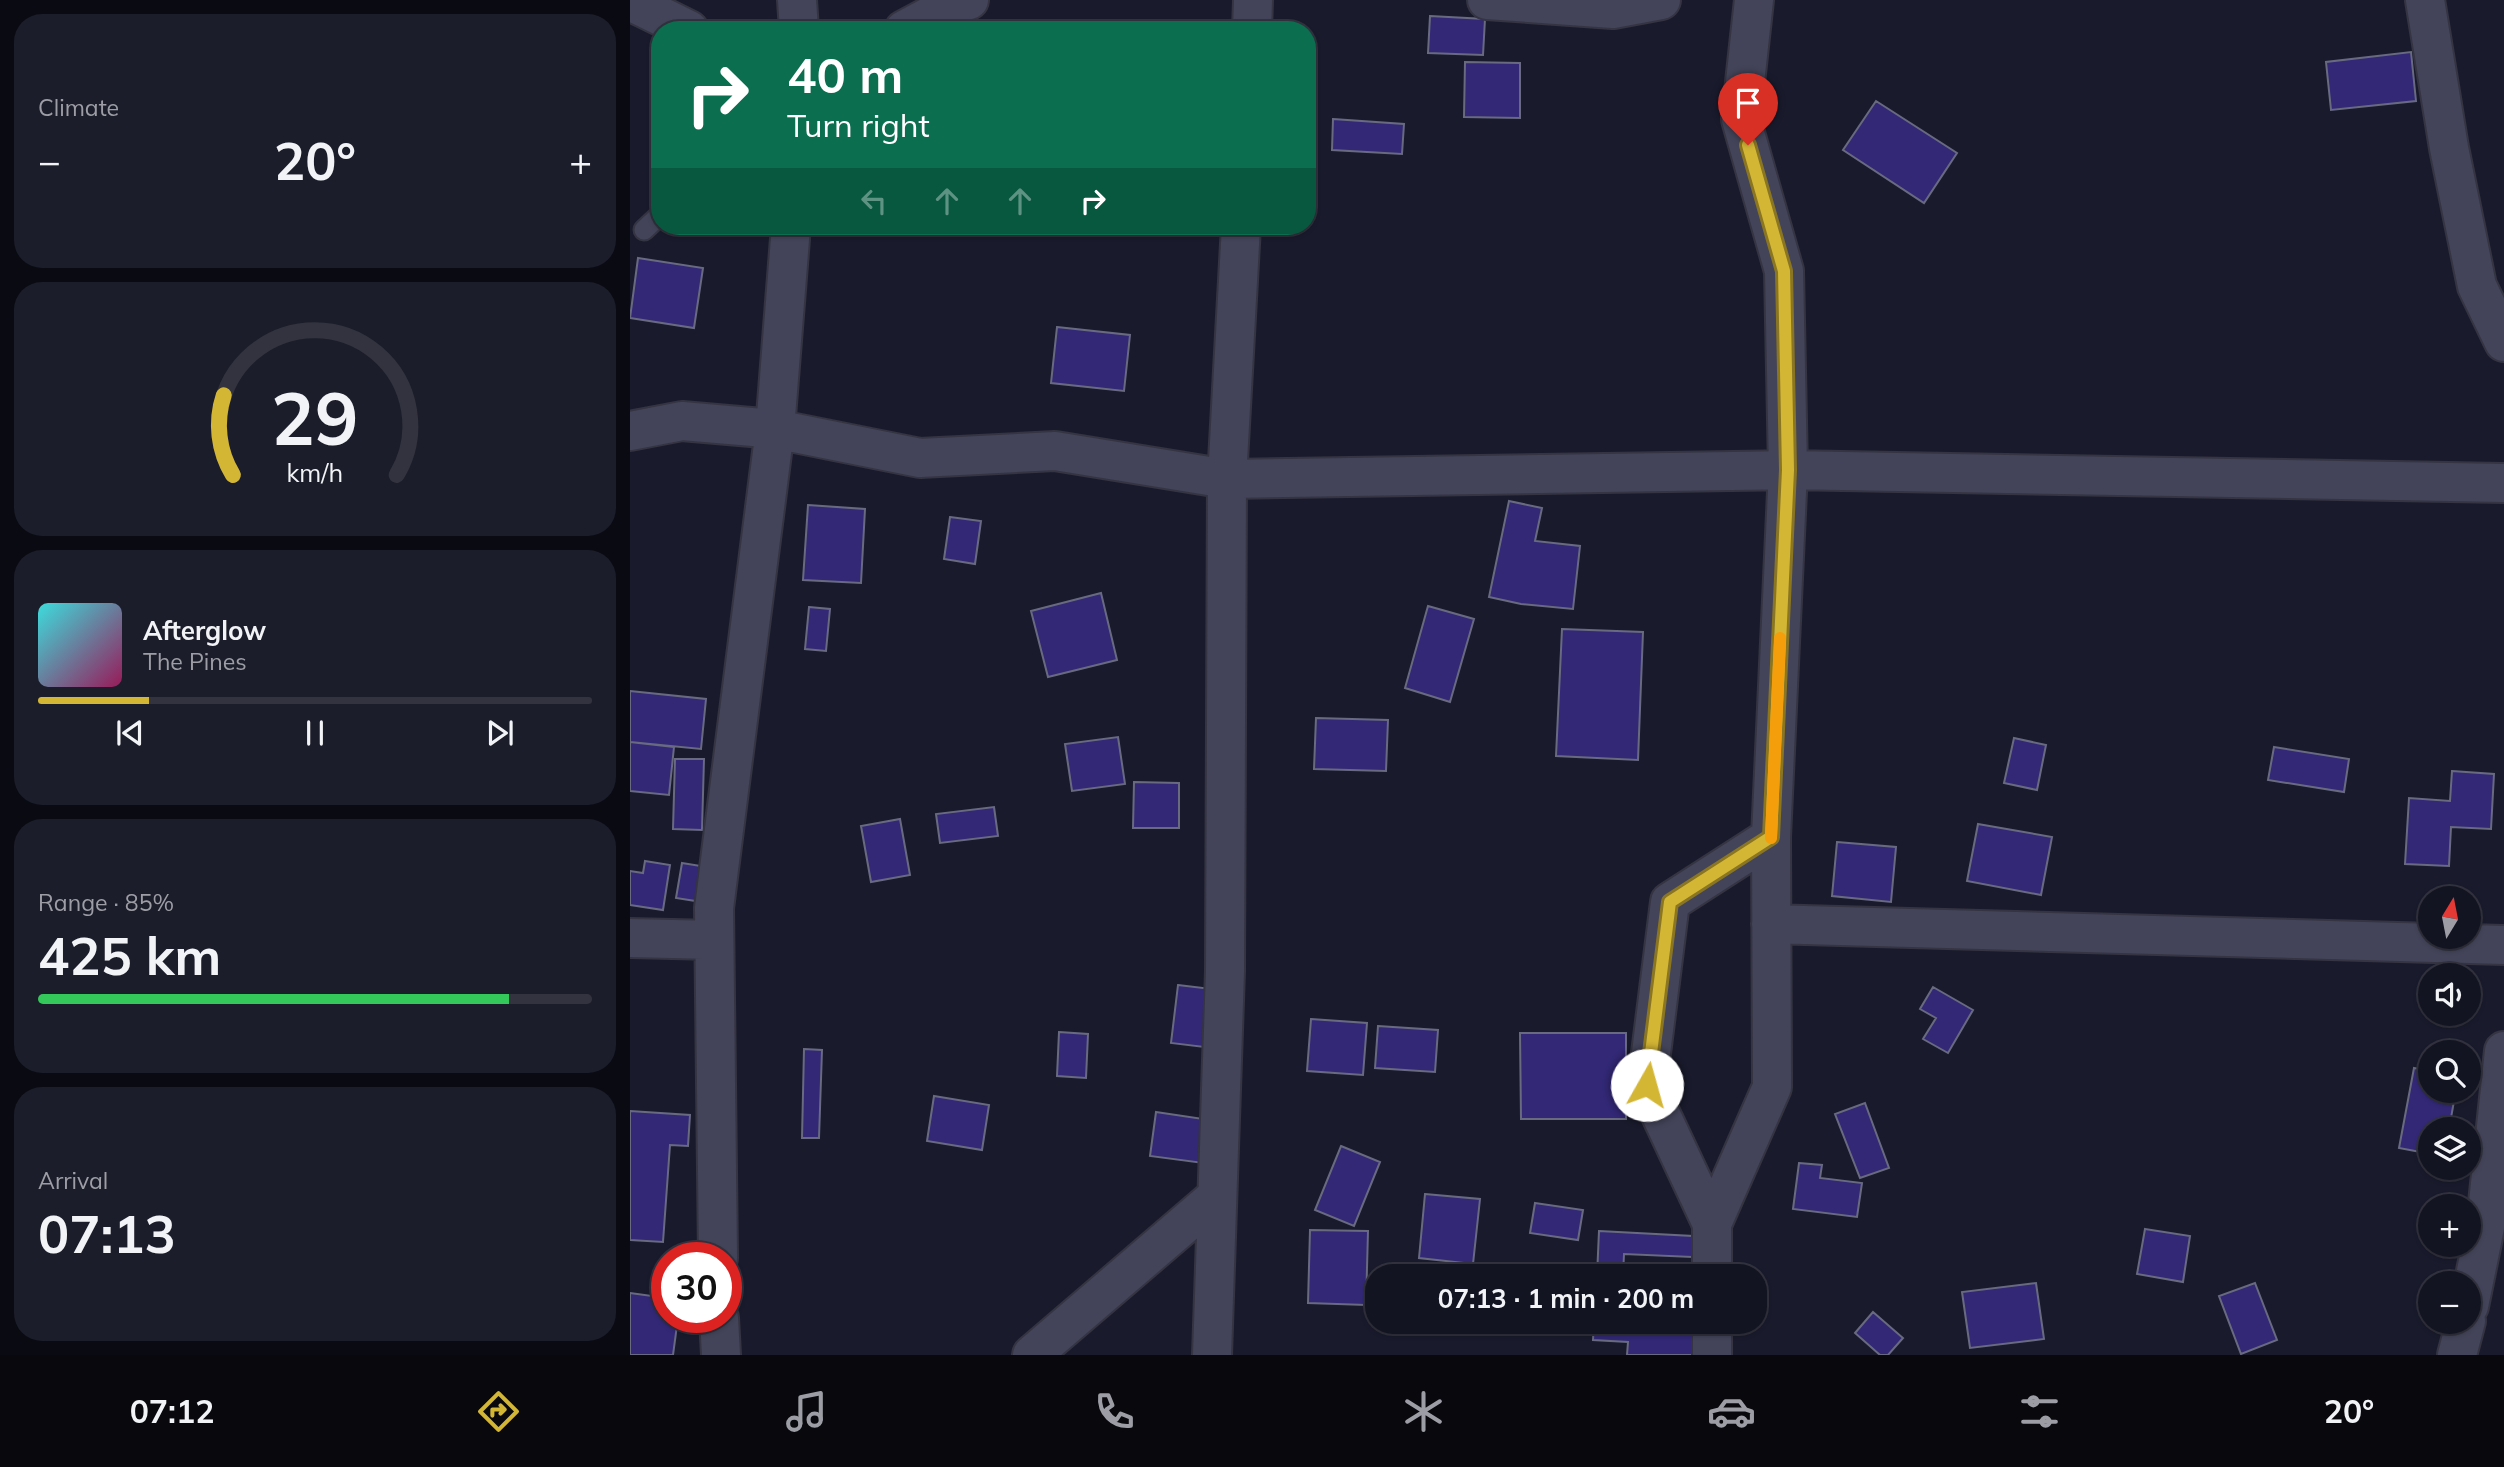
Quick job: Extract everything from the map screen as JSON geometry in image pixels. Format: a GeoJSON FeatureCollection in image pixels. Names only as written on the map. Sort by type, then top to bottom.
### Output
{"type":"FeatureCollection","features":[{"type":"Feature","properties":{"kind":"street"},"geometry":{"type":"LineString","coordinates":[[797,0],[798,21]]}},
{"type":"Feature","properties":{"kind":"street"},"geometry":{"type":"LineString","coordinates":[[921,21],[949,6],[969,0]]}},
{"type":"Feature","properties":{"kind":"street"},"geometry":{"type":"LineString","coordinates":[[1252,21],[1253,0]]}},
{"type":"Feature","properties":{"kind":"street"},"geometry":{"type":"LineString","coordinates":[[1487,0],[1613,9],[1661,0]]}},
{"type":"Feature","properties":{"kind":"street"},"geometry":{"type":"LineString","coordinates":[[1712,1264],[1712,1224],[1772,1087],[1771,837],[1788,470],[1784,271],[1741,120],[1754,0]]}},
{"type":"Feature","properties":{"kind":"street"},"geometry":{"type":"LineString","coordinates":[[2424,0],[2449,148],[2477,286],[2504,342]]}},
{"type":"Feature","properties":{"kind":"street"},"geometry":{"type":"LineString","coordinates":[[630,1],[671,21]]}},
{"type":"Feature","properties":{"kind":"street"},"geometry":{"type":"LineString","coordinates":[[718,1242],[714,908],[775,429],[790,235]]}},
{"type":"Feature","properties":{"kind":"street"},"geometry":{"type":"LineString","coordinates":[[1212,1355],[1215,1198],[1225,971],[1227,479],[1241,235]]}},
{"type":"Feature","properties":{"kind":"street"},"geometry":{"type":"LineString","coordinates":[[630,431],[682,421],[775,429],[920,458],[1055,451],[1227,479],[1788,470],[2504,483]]}},
{"type":"Feature","properties":{"kind":"street"},"geometry":{"type":"LineString","coordinates":[[1712,1224],[1647,1085],[1670,902],[1771,837]]}},
{"type":"Feature","properties":{"kind":"street"},"geometry":{"type":"LineString","coordinates":[[1771,924],[2504,945]]}},
{"type":"Feature","properties":{"kind":"street"},"geometry":{"type":"LineString","coordinates":[[630,938],[715,940]]}},
{"type":"Feature","properties":{"kind":"street"},"geometry":{"type":"LineString","coordinates":[[2476,1271],[2486,1222],[2504,1051]]}},
{"type":"Feature","properties":{"kind":"street"},"geometry":{"type":"LineString","coordinates":[[1032,1355],[1215,1198]]}},
{"type":"Feature","properties":{"kind":"street"},"geometry":{"type":"LineString","coordinates":[[720,1333],[721,1355]]}},
{"type":"Feature","properties":{"kind":"street"},"geometry":{"type":"LineString","coordinates":[[1712,1334],[1712,1355]]}},
{"type":"Feature","properties":{"kind":"street"},"geometry":{"type":"LineString","coordinates":[[2457,1355],[2463,1334]]}},
{"type":"Feature","properties":{"kind":"lane"},"geometry":{"type":"LineString","coordinates":[[644,230],[651,223]]}},
{"type":"Feature","properties":{"kind":"building"},"geometry":{"type":"Polygon","coordinates":[[[1430,16],[1485,19],[1483,55],[1428,53],[1430,16]]]}},
{"type":"Feature","properties":{"kind":"building"},"geometry":{"type":"Polygon","coordinates":[[[2411,52],[2416,101],[2331,110],[2326,62],[2411,52]]]}},
{"type":"Feature","properties":{"kind":"building"},"geometry":{"type":"Polygon","coordinates":[[[1465,62],[1520,63],[1520,118],[1464,117],[1465,62]]]}},
{"type":"Feature","properties":{"kind":"building"},"geometry":{"type":"Polygon","coordinates":[[[1876,101],[1957,153],[1924,203],[1843,150],[1876,101]]]}},
{"type":"Feature","properties":{"kind":"building"},"geometry":{"type":"Polygon","coordinates":[[[1333,119],[1404,124],[1402,154],[1332,150],[1333,119]]]}},
{"type":"Feature","properties":{"kind":"building"},"geometry":{"type":"Polygon","coordinates":[[[638,258],[703,268],[694,328],[630,318],[638,258]]]}},
{"type":"Feature","properties":{"kind":"building"},"geometry":{"type":"Polygon","coordinates":[[[1057,327],[1130,335],[1124,391],[1051,383],[1057,327]]]}},
{"type":"Feature","properties":{"kind":"building"},"geometry":{"type":"Polygon","coordinates":[[[1509,501],[1542,508],[1535,541],[1580,546],[1573,609],[1521,604],[1489,597],[1509,501]]]}},
{"type":"Feature","properties":{"kind":"building"},"geometry":{"type":"Polygon","coordinates":[[[808,505],[865,509],[861,583],[803,580],[808,505]]]}},
{"type":"Feature","properties":{"kind":"building"},"geometry":{"type":"Polygon","coordinates":[[[950,517],[981,521],[975,564],[944,559],[950,517]]]}},
{"type":"Feature","properties":{"kind":"building"},"geometry":{"type":"Polygon","coordinates":[[[1101,593],[1117,660],[1048,677],[1031,611],[1101,593]]]}},
{"type":"Feature","properties":{"kind":"building"},"geometry":{"type":"Polygon","coordinates":[[[1428,606],[1474,619],[1450,702],[1405,688],[1428,606]]]}},
{"type":"Feature","properties":{"kind":"building"},"geometry":{"type":"Polygon","coordinates":[[[809,607],[830,609],[826,651],[805,649],[809,607]]]}},
{"type":"Feature","properties":{"kind":"building"},"geometry":{"type":"Polygon","coordinates":[[[1562,629],[1643,632],[1638,760],[1556,756],[1562,629]]]}},
{"type":"Feature","properties":{"kind":"building"},"geometry":{"type":"Polygon","coordinates":[[[630,691],[706,699],[701,749],[630,742],[630,691]]]}},
{"type":"Feature","properties":{"kind":"building"},"geometry":{"type":"Polygon","coordinates":[[[1316,718],[1388,720],[1386,771],[1314,769],[1316,718]]]}},
{"type":"Feature","properties":{"kind":"building"},"geometry":{"type":"Polygon","coordinates":[[[1118,737],[1125,784],[1072,791],[1065,744],[1118,737]]]}},
{"type":"Feature","properties":{"kind":"building"},"geometry":{"type":"Polygon","coordinates":[[[2014,738],[2046,745],[2037,790],[2004,783],[2014,738]]]}},
{"type":"Feature","properties":{"kind":"building"},"geometry":{"type":"Polygon","coordinates":[[[630,742],[674,747],[669,795],[630,791],[630,742]]]}},
{"type":"Feature","properties":{"kind":"building"},"geometry":{"type":"Polygon","coordinates":[[[2274,747],[2349,759],[2344,792],[2268,780],[2274,747]]]}},
{"type":"Feature","properties":{"kind":"building"},"geometry":{"type":"Polygon","coordinates":[[[675,759],[704,759],[702,830],[673,829],[675,759]]]}},
{"type":"Feature","properties":{"kind":"building"},"geometry":{"type":"Polygon","coordinates":[[[2452,771],[2494,774],[2491,829],[2451,827],[2449,866],[2405,864],[2409,798],[2450,801],[2452,771]]]}},
{"type":"Feature","properties":{"kind":"building"},"geometry":{"type":"Polygon","coordinates":[[[1134,782],[1179,783],[1179,828],[1133,828],[1134,782]]]}},
{"type":"Feature","properties":{"kind":"building"},"geometry":{"type":"Polygon","coordinates":[[[994,807],[998,836],[940,843],[936,814],[994,807]]]}},
{"type":"Feature","properties":{"kind":"building"},"geometry":{"type":"Polygon","coordinates":[[[900,819],[910,875],[871,882],[861,826],[900,819]]]}},
{"type":"Feature","properties":{"kind":"building"},"geometry":{"type":"Polygon","coordinates":[[[1978,824],[2052,837],[2041,895],[1967,881],[1978,824]]]}},
{"type":"Feature","properties":{"kind":"building"},"geometry":{"type":"Polygon","coordinates":[[[1837,842],[1896,847],[1891,902],[1832,896],[1837,842]]]}},
{"type":"Feature","properties":{"kind":"building"},"geometry":{"type":"Polygon","coordinates":[[[645,861],[670,865],[663,910],[630,905],[630,871],[643,873],[645,861]]]}},
{"type":"Feature","properties":{"kind":"building"},"geometry":{"type":"Polygon","coordinates":[[[682,863],[707,867],[702,902],[676,898],[682,863]]]}},
{"type":"Feature","properties":{"kind":"building"},"geometry":{"type":"Polygon","coordinates":[[[1178,985],[1212,989],[1204,1047],[1171,1043],[1178,985]]]}},
{"type":"Feature","properties":{"kind":"building"},"geometry":{"type":"Polygon","coordinates":[[[1933,987],[1973,1010],[1948,1053],[1923,1039],[1936,1018],[1920,1009],[1933,987]]]}},
{"type":"Feature","properties":{"kind":"building"},"geometry":{"type":"Polygon","coordinates":[[[1311,1019],[1367,1023],[1363,1075],[1307,1071],[1311,1019]]]}},
{"type":"Feature","properties":{"kind":"building"},"geometry":{"type":"Polygon","coordinates":[[[1378,1026],[1438,1030],[1435,1072],[1375,1068],[1378,1026]]]}},
{"type":"Feature","properties":{"kind":"building"},"geometry":{"type":"Polygon","coordinates":[[[1059,1032],[1088,1034],[1086,1078],[1057,1076],[1059,1032]]]}},
{"type":"Feature","properties":{"kind":"building"},"geometry":{"type":"Polygon","coordinates":[[[1520,1033],[1626,1033],[1626,1119],[1521,1119],[1520,1033]]]}},
{"type":"Feature","properties":{"kind":"building"},"geometry":{"type":"Polygon","coordinates":[[[804,1049],[822,1050],[819,1138],[802,1138],[804,1049]]]}},
{"type":"Feature","properties":{"kind":"building"},"geometry":{"type":"Polygon","coordinates":[[[2414,1068],[2418,1069],[2418,1103],[2454,1103],[2451,1117],[2418,1117],[2418,1152],[2399,1148],[2414,1068]]]}},
{"type":"Feature","properties":{"kind":"building"},"geometry":{"type":"Polygon","coordinates":[[[934,1096],[989,1105],[982,1150],[927,1141],[934,1096]]]}},
{"type":"Feature","properties":{"kind":"building"},"geometry":{"type":"Polygon","coordinates":[[[1865,1103],[1889,1168],[1860,1178],[1835,1114],[1865,1103]]]}},
{"type":"Feature","properties":{"kind":"building"},"geometry":{"type":"Polygon","coordinates":[[[630,1111],[690,1115],[688,1146],[670,1145],[663,1242],[630,1240],[630,1111]]]}},
{"type":"Feature","properties":{"kind":"building"},"geometry":{"type":"Polygon","coordinates":[[[1156,1112],[1210,1120],[1203,1163],[1150,1156],[1156,1112]]]}},
{"type":"Feature","properties":{"kind":"building"},"geometry":{"type":"Polygon","coordinates":[[[1341,1146],[1380,1162],[1354,1226],[1315,1210],[1341,1146]]]}},
{"type":"Feature","properties":{"kind":"building"},"geometry":{"type":"Polygon","coordinates":[[[1799,1163],[1822,1165],[1820,1178],[1862,1183],[1857,1217],[1793,1209],[1799,1163]]]}},
{"type":"Feature","properties":{"kind":"building"},"geometry":{"type":"Polygon","coordinates":[[[1425,1194],[1480,1199],[1473,1264],[1419,1258],[1425,1194]]]}},
{"type":"Feature","properties":{"kind":"building"},"geometry":{"type":"Polygon","coordinates":[[[1535,1203],[1583,1210],[1578,1240],[1530,1233],[1535,1203]]]}},
{"type":"Feature","properties":{"kind":"building"},"geometry":{"type":"Polygon","coordinates":[[[2145,1229],[2190,1236],[2183,1282],[2137,1274],[2145,1229]]]}},
{"type":"Feature","properties":{"kind":"building"},"geometry":{"type":"Polygon","coordinates":[[[1310,1230],[1368,1231],[1365,1305],[1308,1303],[1310,1230]]]}},
{"type":"Feature","properties":{"kind":"building"},"geometry":{"type":"Polygon","coordinates":[[[1599,1231],[1693,1236],[1692,1257],[1624,1254],[1624,1264],[1598,1264],[1599,1231]]]}},
{"type":"Feature","properties":{"kind":"building"},"geometry":{"type":"Polygon","coordinates":[[[2036,1283],[2044,1339],[1970,1348],[1962,1292],[2036,1283]]]}},
{"type":"Feature","properties":{"kind":"building"},"geometry":{"type":"Polygon","coordinates":[[[2255,1283],[2277,1340],[2241,1354],[2219,1296],[2255,1283]]]}},
{"type":"Feature","properties":{"kind":"building"},"geometry":{"type":"Polygon","coordinates":[[[630,1293],[651,1296],[651,1333],[676,1333],[673,1355],[630,1355],[630,1293]]]}},
{"type":"Feature","properties":{"kind":"building"},"geometry":{"type":"Polygon","coordinates":[[[1873,1312],[1903,1338],[1888,1355],[1880,1355],[1855,1333],[1873,1312]]]}},
{"type":"Feature","properties":{"kind":"building"},"geometry":{"type":"Polygon","coordinates":[[[1593,1334],[1695,1334],[1694,1355],[1627,1355],[1628,1342],[1593,1340],[1593,1334]]]}},
{"type":"Feature","properties":{"kind":"slow traffic"},"geometry":{"type":"LineString","coordinates":[[1771,838],[1780,638]]}},
{"type":"Feature","properties":{"kind":"route"},"geometry":{"type":"LineString","coordinates":[[1647,1085],[1670,902],[1771,837],[1788,470],[1784,271],[1748,145]]}}]}
